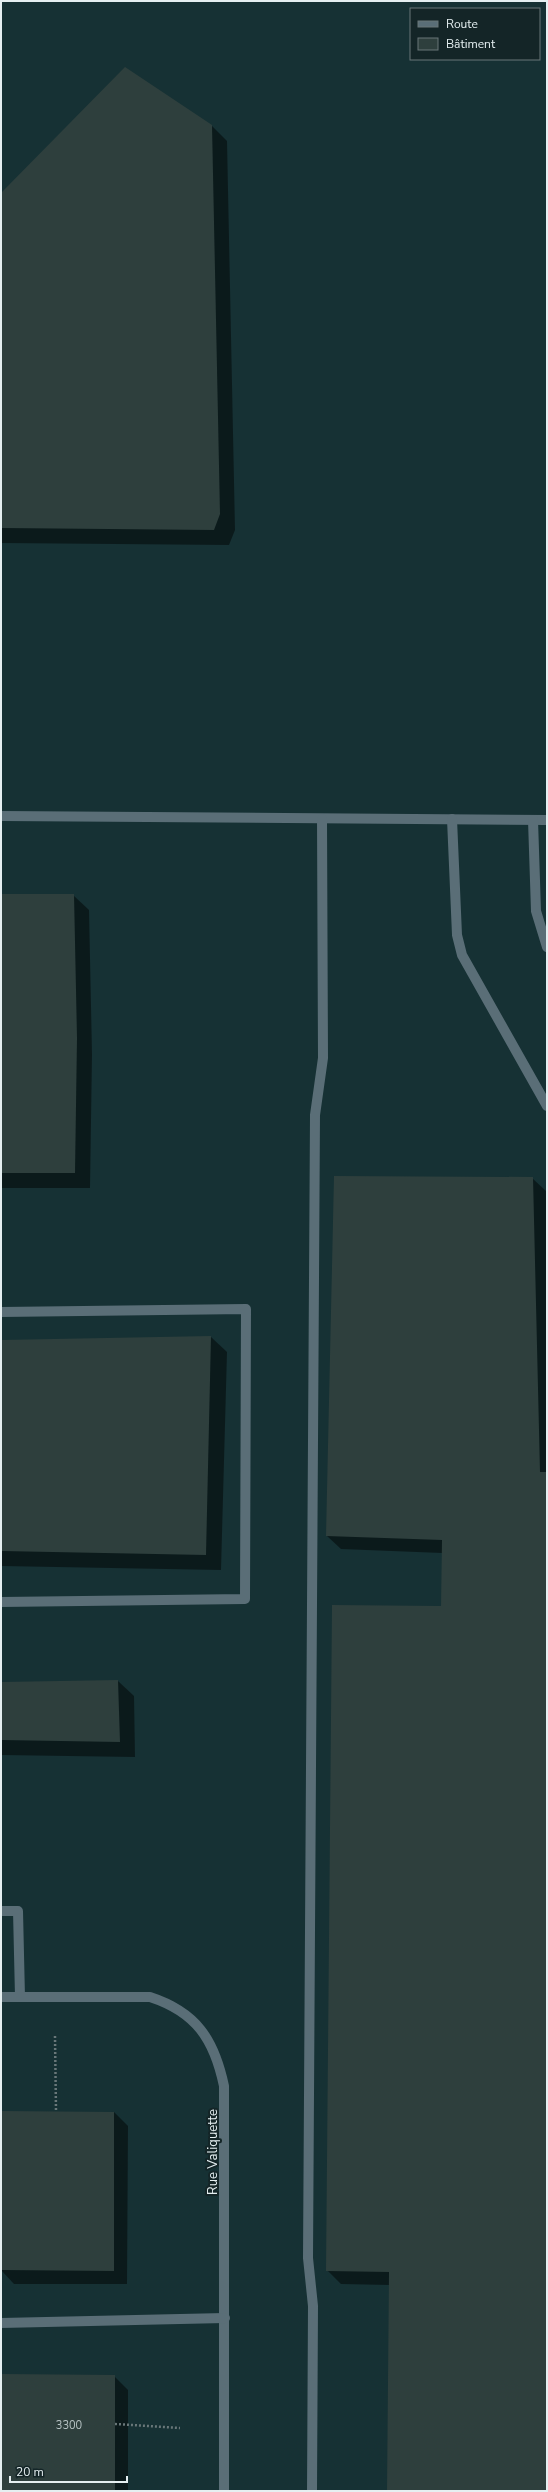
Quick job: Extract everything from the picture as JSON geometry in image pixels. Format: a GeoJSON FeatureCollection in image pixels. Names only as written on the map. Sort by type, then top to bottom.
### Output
{"type":"FeatureCollection","features":[{"type":"Feature","properties":{"kind":"street"},"geometry":{"type":"LineString","coordinates":[[1,816],[547,820]]}},
{"type":"Feature","properties":{"kind":"street"},"geometry":{"type":"LineString","coordinates":[[312,2491],[313,2306],[308,2258],[315,1123],[323,1058],[322,818]]}},
{"type":"Feature","properties":{"kind":"street"},"geometry":{"type":"LineString","coordinates":[[452,819],[457,935],[462,955],[547,1106]]}},
{"type":"Feature","properties":{"kind":"street"},"geometry":{"type":"LineString","coordinates":[[533,820],[536,911],[547,947]]}},
{"type":"Feature","properties":{"kind":"street"},"geometry":{"type":"LineString","coordinates":[[1,1312],[246,1309],[245,1599],[1,1602]]}},
{"type":"Feature","properties":{"kind":"street"},"geometry":{"type":"LineString","coordinates":[[1,1911],[18,1911],[20,1997]]}},
{"type":"Feature","properties":{"kind":"street","name":"Rue Valiquette"},"geometry":{"type":"LineString","coordinates":[[1,1997],[150,1997],[171,2004],[188,2016],[209,2041],[220,2065],[224,2086],[224,2491]]}},
{"type":"Feature","properties":{"kind":"street"},"geometry":{"type":"LineString","coordinates":[[1,2323],[225,2318]]}},
{"type":"Feature","properties":{"kind":"path"},"geometry":{"type":"LineString","coordinates":[[55,2036],[56,2111]]}},
{"type":"Feature","properties":{"kind":"path"},"geometry":{"type":"LineString","coordinates":[[115,2424],[180,2428]]}},
{"type":"Feature","properties":{"kind":"shaded area"},"geometry":{"type":"Polygon","coordinates":[[[1,1],[547,1],[547,2491],[1,2491],[1,1]]]}},
{"type":"Feature","properties":{"kind":"building"},"geometry":{"type":"Polygon","coordinates":[[[125,67],[212,125],[220,514],[214,530],[1,528],[1,193],[125,67]]]}},
{"type":"Feature","properties":{"kind":"building"},"geometry":{"type":"Polygon","coordinates":[[[1,894],[74,894],[77,1038],[75,1173],[1,1173],[1,894]]]}},
{"type":"Feature","properties":{"kind":"building"},"geometry":{"type":"Polygon","coordinates":[[[334,1176],[533,1177],[540,1472],[547,1472],[547,2491],[387,2491],[389,2272],[326,2271],[332,1605],[441,1606],[442,1540],[326,1536],[334,1176]]]}},
{"type":"Feature","properties":{"kind":"building"},"geometry":{"type":"Polygon","coordinates":[[[211,1336],[206,1555],[1,1551],[1,1340],[211,1336]]]}},
{"type":"Feature","properties":{"kind":"building"},"geometry":{"type":"Polygon","coordinates":[[[118,1680],[120,1742],[1,1740],[1,1682],[118,1680]]]}},
{"type":"Feature","properties":{"kind":"building"},"geometry":{"type":"Polygon","coordinates":[[[1,2111],[114,2112],[114,2271],[1,2270],[1,2111]]]}},
{"type":"Feature","properties":{"kind":"building"},"geometry":{"type":"Polygon","coordinates":[[[1,2374],[115,2375],[115,2491],[1,2491],[1,2374]]]}}]}
